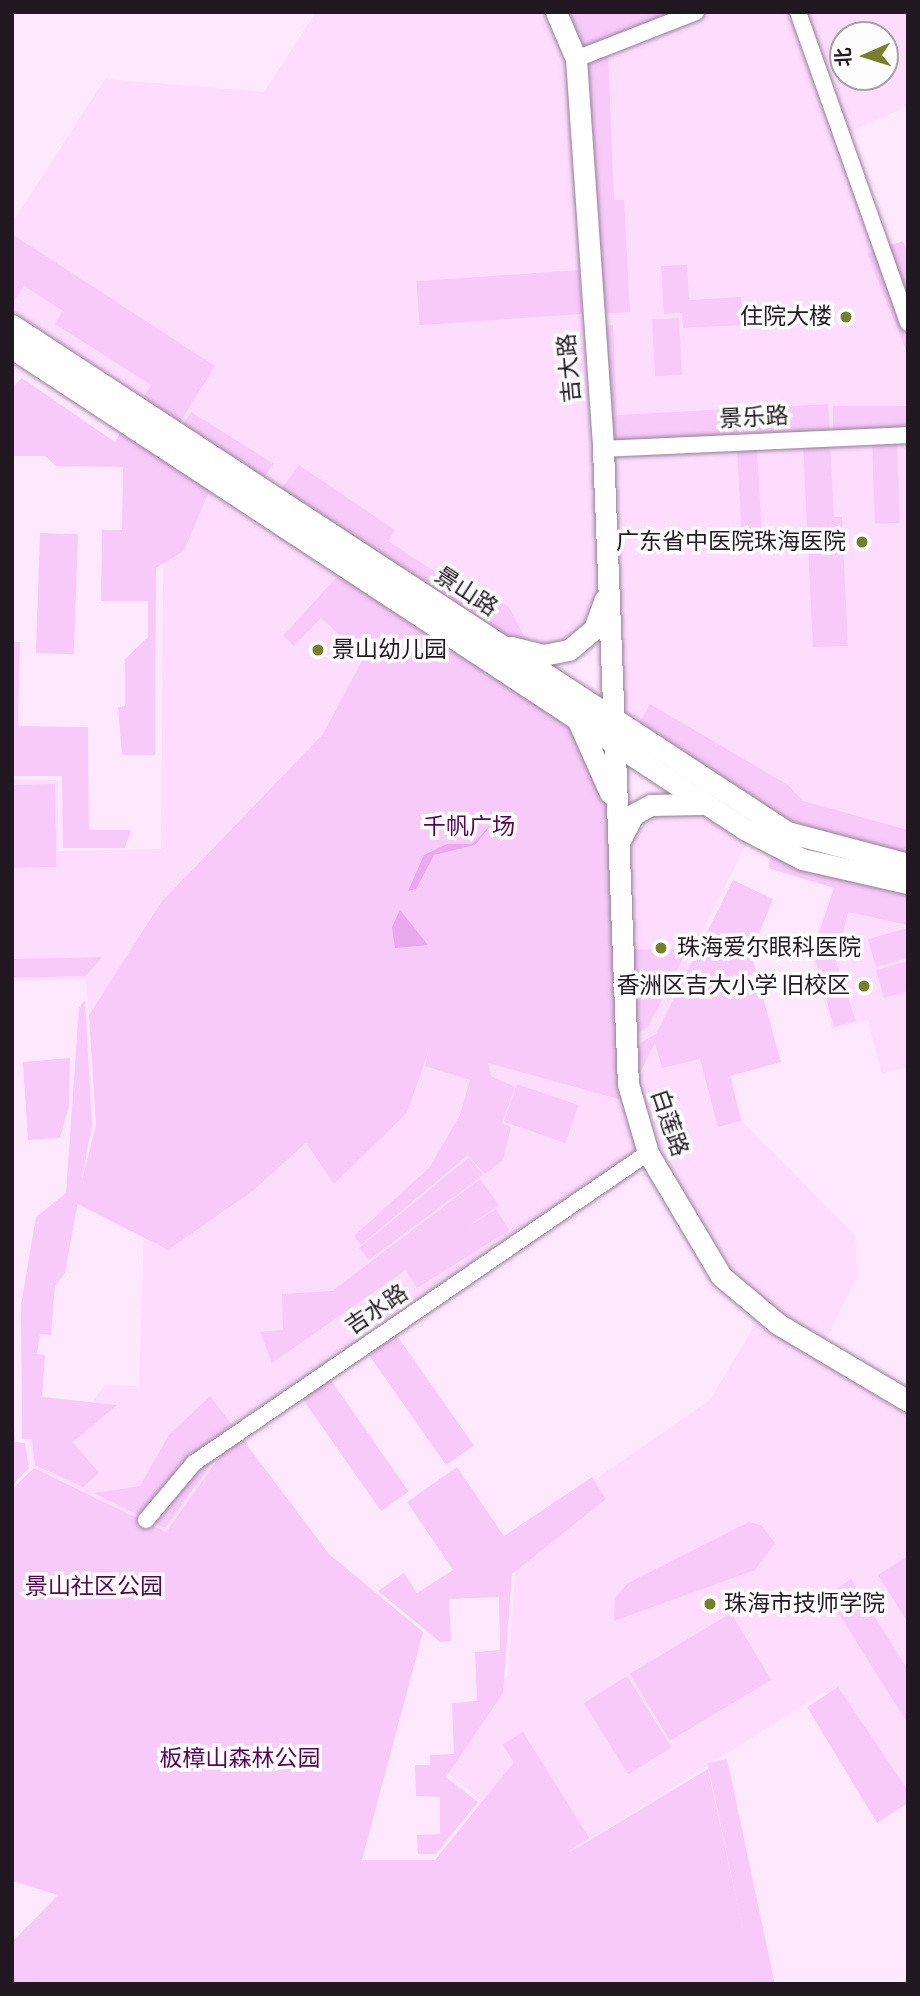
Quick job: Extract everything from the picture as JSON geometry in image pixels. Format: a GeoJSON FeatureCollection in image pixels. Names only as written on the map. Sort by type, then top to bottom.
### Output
{"type":"FeatureCollection","features":[{"type":"Feature","properties":{"kind":"main road","name":"吉大路"},"geometry":{"type":"LineString","coordinates":[[556,12],[576,59],[603,449],[616,745]]}},
{"type":"Feature","properties":{"kind":"main road","name":"景山路"},"geometry":{"type":"LineString","coordinates":[[12,325],[615,723],[787,832],[908,864]]}},
{"type":"Feature","properties":{"kind":"main road","name":"景山路"},"geometry":{"type":"LineString","coordinates":[[12,348],[706,805],[802,859],[908,883]]}},
{"type":"Feature","properties":{"kind":"main road"},"geometry":{"type":"LineString","coordinates":[[491,640],[543,655],[579,645],[600,618],[609,580]]}},
{"type":"Feature","properties":{"kind":"main road"},"geometry":{"type":"LineString","coordinates":[[578,720],[606,774],[620,840]]}},
{"type":"Feature","properties":{"kind":"main road","name":"白莲路"},"geometry":{"type":"LineString","coordinates":[[616,745],[628,1084],[648,1153],[680,1215],[722,1276],[750,1304],[908,1401]]}},
{"type":"Feature","properties":{"kind":"main road"},"geometry":{"type":"LineString","coordinates":[[620,840],[634,814],[650,805],[673,800],[706,805]]}},
{"type":"Feature","properties":{"kind":"street"},"geometry":{"type":"LineString","coordinates":[[576,59],[695,12]]}},
{"type":"Feature","properties":{"kind":"street"},"geometry":{"type":"LineString","coordinates":[[798,12],[908,323]]}},
{"type":"Feature","properties":{"kind":"street","name":"景乐路"},"geometry":{"type":"LineString","coordinates":[[603,449],[908,435]]}},
{"type":"Feature","properties":{"kind":"street","name":"吉水路"},"geometry":{"type":"LineString","coordinates":[[146,1520],[204,1455],[648,1153]]}},
{"type":"Feature","properties":{"kind":"shaded area"},"geometry":{"type":"Polygon","coordinates":[[[316,12],[908,12],[908,106],[844,134],[883,246],[894,243],[908,287],[908,864],[615,723],[609,582],[594,629],[543,654],[12,325],[12,223],[105,79],[264,92],[316,12]]]}},
{"type":"Feature","properties":{"kind":"shaded area"},"geometry":{"type":"Polygon","coordinates":[[[164,449],[395,601],[323,734],[160,902],[89,1015],[86,979],[12,981],[12,779],[58,780],[58,851],[161,849],[164,449]]]}},
{"type":"Feature","properties":{"kind":"shaded area"},"geometry":{"type":"Polygon","coordinates":[[[673,800],[752,833],[697,941],[743,1122],[855,1235],[858,1275],[821,1349],[908,1401],[908,1808],[826,1691],[570,1852],[514,1763],[482,1801],[447,1773],[508,1674],[518,1533],[710,1400],[762,1313],[648,1153],[236,1432],[166,1532],[33,1467],[30,1440],[64,1441],[105,1385],[139,1386],[144,1238],[168,1250],[253,1192],[306,1143],[334,1184],[407,1113],[430,1046],[620,840],[634,814],[673,800]]]}},
{"type":"Feature","properties":{"kind":"shaded area"},"geometry":{"type":"Polygon","coordinates":[[[491,825],[475,845],[434,855],[416,889],[408,891],[424,855],[447,844],[472,844],[491,825]]]}},
{"type":"Feature","properties":{"kind":"shaded area","name":"香洲区吉大小学 旧校区"},"geometry":{"type":"Polygon","coordinates":[[[839,869],[908,884],[908,1067],[882,1074],[868,1020],[833,1030],[810,952],[839,869]]]}},
{"type":"Feature","properties":{"kind":"shaded area"},"geometry":{"type":"Polygon","coordinates":[[[400,910],[428,945],[395,948],[392,927],[400,910]]]}},
{"type":"Feature","properties":{"kind":"green space"},"geometry":{"type":"Polygon","coordinates":[[[560,12],[685,12],[578,54],[560,12]]]}},
{"type":"Feature","properties":{"kind":"green space"},"geometry":{"type":"Polygon","coordinates":[[[608,52],[614,200],[624,200],[630,312],[598,314],[580,61],[608,52]]]}},
{"type":"Feature","properties":{"kind":"green space"},"geometry":{"type":"Polygon","coordinates":[[[12,234],[215,366],[177,427],[139,405],[151,385],[55,324],[63,311],[24,286],[12,304],[12,234]]]}},
{"type":"Feature","properties":{"kind":"green space"},"geometry":{"type":"Polygon","coordinates":[[[903,241],[908,254],[908,355],[867,253],[903,241]]]}},
{"type":"Feature","properties":{"kind":"green space"},"geometry":{"type":"Polygon","coordinates":[[[687,265],[689,300],[741,297],[743,325],[683,328],[682,313],[664,314],[661,266],[687,265]]]}},
{"type":"Feature","properties":{"kind":"green space"},"geometry":{"type":"Polygon","coordinates":[[[579,270],[582,314],[419,325],[416,281],[579,270]]]}},
{"type":"Feature","properties":{"kind":"green space"},"geometry":{"type":"Polygon","coordinates":[[[679,318],[682,375],[655,376],[652,319],[679,318]]]}},
{"type":"Feature","properties":{"kind":"green space"},"geometry":{"type":"Polygon","coordinates":[[[613,325],[617,415],[828,404],[830,433],[606,444],[598,326],[613,325]]]}},
{"type":"Feature","properties":{"kind":"green space"},"geometry":{"type":"Polygon","coordinates":[[[22,378],[115,442],[125,425],[212,484],[184,551],[156,568],[155,755],[122,755],[118,707],[125,706],[125,659],[148,637],[148,601],[101,601],[102,530],[122,530],[123,467],[56,466],[45,456],[12,456],[12,387],[22,378]]]}},
{"type":"Feature","properties":{"kind":"green space"},"geometry":{"type":"Polygon","coordinates":[[[833,406],[908,406],[908,430],[833,430],[833,406]]]}},
{"type":"Feature","properties":{"kind":"green space"},"geometry":{"type":"Polygon","coordinates":[[[191,412],[273,463],[262,482],[179,431],[191,412]]]}},
{"type":"Feature","properties":{"kind":"green space"},"geometry":{"type":"Polygon","coordinates":[[[897,442],[900,523],[875,524],[872,443],[897,442]]]}},
{"type":"Feature","properties":{"kind":"green space"},"geometry":{"type":"Polygon","coordinates":[[[830,444],[834,517],[842,517],[848,646],[813,647],[803,445],[830,444]]]}},
{"type":"Feature","properties":{"kind":"green space"},"geometry":{"type":"Polygon","coordinates":[[[757,447],[762,541],[742,542],[737,448],[757,447]]]}},
{"type":"Feature","properties":{"kind":"green space"},"geometry":{"type":"Polygon","coordinates":[[[299,465],[395,530],[388,541],[469,594],[475,586],[509,607],[528,644],[492,637],[276,496],[299,465]]]}},
{"type":"Feature","properties":{"kind":"green space"},"geometry":{"type":"Polygon","coordinates":[[[40,533],[78,534],[74,654],[36,653],[40,533]]]}},
{"type":"Feature","properties":{"kind":"green space","name":"千帆广场"},"geometry":{"type":"Polygon","coordinates":[[[343,570],[573,718],[605,775],[633,1103],[488,1063],[491,1076],[515,1087],[502,1123],[511,1127],[503,1160],[485,1174],[468,1155],[361,1245],[354,1236],[429,1168],[460,1115],[470,1080],[425,1066],[430,1047],[407,1113],[334,1184],[306,1143],[253,1191],[168,1250],[76,1203],[96,1125],[89,1015],[161,902],[323,734],[364,657],[321,618],[294,646],[283,636],[343,570]]]}},
{"type":"Feature","properties":{"kind":"green space"},"geometry":{"type":"Polygon","coordinates":[[[12,642],[20,642],[18,726],[88,727],[89,830],[131,830],[125,848],[63,848],[62,776],[12,776],[12,642]]]}},
{"type":"Feature","properties":{"kind":"green space"},"geometry":{"type":"Polygon","coordinates":[[[650,704],[788,785],[803,801],[908,830],[908,861],[788,830],[634,733],[650,704]]]}},
{"type":"Feature","properties":{"kind":"green space"},"geometry":{"type":"Polygon","coordinates":[[[55,784],[56,867],[13,868],[12,785],[55,784]]]}},
{"type":"Feature","properties":{"kind":"green space"},"geometry":{"type":"Polygon","coordinates":[[[774,846],[908,885],[908,925],[848,912],[836,962],[856,1021],[834,1027],[813,951],[834,888],[768,868],[774,846]]]}},
{"type":"Feature","properties":{"kind":"green space"},"geometry":{"type":"Polygon","coordinates":[[[733,880],[773,899],[751,954],[781,1062],[730,1076],[741,1121],[718,1127],[700,1059],[662,1068],[655,1043],[633,1087],[630,1049],[656,1034],[733,880]]]}},
{"type":"Feature","properties":{"kind":"green space"},"geometry":{"type":"Polygon","coordinates":[[[908,928],[908,958],[876,967],[868,939],[908,928]]]}},
{"type":"Feature","properties":{"kind":"green space"},"geometry":{"type":"Polygon","coordinates":[[[688,948],[648,1027],[630,1038],[628,950],[688,948]]]}},
{"type":"Feature","properties":{"kind":"green space"},"geometry":{"type":"Polygon","coordinates":[[[102,957],[86,976],[12,978],[12,959],[102,957]]]}},
{"type":"Feature","properties":{"kind":"green space"},"geometry":{"type":"Polygon","coordinates":[[[908,961],[908,991],[884,998],[876,970],[908,961]]]}},
{"type":"Feature","properties":{"kind":"green space"},"geometry":{"type":"Polygon","coordinates":[[[85,1000],[92,1124],[65,1273],[55,1286],[51,1335],[40,1334],[37,1354],[45,1355],[42,1397],[117,1405],[73,1442],[99,1473],[83,1487],[35,1465],[32,1439],[22,1439],[21,1305],[36,1217],[66,1193],[79,1008],[85,1000]]]}},
{"type":"Feature","properties":{"kind":"green space"},"geometry":{"type":"Polygon","coordinates":[[[70,1058],[69,1106],[60,1138],[28,1140],[23,1062],[70,1058]]]}},
{"type":"Feature","properties":{"kind":"green space"},"geometry":{"type":"Polygon","coordinates":[[[517,1084],[578,1105],[565,1143],[504,1122],[517,1084]]]}},
{"type":"Feature","properties":{"kind":"green space"},"geometry":{"type":"Polygon","coordinates":[[[469,1157],[483,1175],[369,1260],[359,1248],[469,1157]]]}},
{"type":"Feature","properties":{"kind":"green space"},"geometry":{"type":"Polygon","coordinates":[[[480,1179],[499,1205],[272,1363],[260,1332],[283,1330],[282,1294],[332,1291],[480,1179]]]}},
{"type":"Feature","properties":{"kind":"green space"},"geometry":{"type":"Polygon","coordinates":[[[496,1209],[509,1230],[417,1288],[404,1267],[496,1209]]]}},
{"type":"Feature","properties":{"kind":"green space"},"geometry":{"type":"Polygon","coordinates":[[[393,1330],[474,1446],[446,1465],[365,1350],[393,1330]]]}},
{"type":"Feature","properties":{"kind":"green space"},"geometry":{"type":"Polygon","coordinates":[[[328,1376],[409,1492],[381,1511],[300,1396],[328,1376]]]}},
{"type":"Feature","properties":{"kind":"green space"},"geometry":{"type":"Polygon","coordinates":[[[210,1396],[236,1430],[165,1528],[94,1493],[140,1486],[168,1436],[210,1396]]]}},
{"type":"Feature","properties":{"kind":"green space"},"geometry":{"type":"Polygon","coordinates":[[[15,1425],[15,1442],[25,1443],[29,1468],[12,1486],[15,1425]]]}},
{"type":"Feature","properties":{"kind":"green space","name":"板樟山森林公园"},"geometry":{"type":"Polygon","coordinates":[[[237,1432],[329,1554],[423,1632],[362,1860],[435,1860],[514,1762],[570,1852],[708,1769],[755,1984],[12,1984],[12,1942],[58,1895],[12,1881],[12,1489],[34,1468],[166,1532],[237,1432]]]}},
{"type":"Feature","properties":{"kind":"green space"},"geometry":{"type":"Polygon","coordinates":[[[457,1467],[504,1536],[592,1477],[606,1499],[512,1574],[503,1693],[446,1777],[478,1802],[436,1854],[418,1854],[417,1835],[440,1834],[440,1797],[416,1796],[415,1765],[430,1765],[430,1755],[454,1754],[452,1703],[477,1701],[475,1652],[500,1650],[499,1597],[449,1599],[451,1641],[440,1642],[378,1591],[404,1573],[417,1593],[453,1570],[407,1502],[457,1467]]]}},
{"type":"Feature","properties":{"kind":"green space"},"geometry":{"type":"Polygon","coordinates":[[[749,1522],[761,1525],[775,1543],[755,1570],[614,1621],[615,1598],[628,1583],[749,1522]]]}},
{"type":"Feature","properties":{"kind":"green space"},"geometry":{"type":"Polygon","coordinates":[[[908,1556],[908,1623],[878,1575],[908,1556]]]}},
{"type":"Feature","properties":{"kind":"green space"},"geometry":{"type":"Polygon","coordinates":[[[851,1579],[908,1670],[908,1724],[827,1595],[851,1579]]]}},
{"type":"Feature","properties":{"kind":"green space"},"geometry":{"type":"Polygon","coordinates":[[[731,1613],[771,1680],[670,1741],[630,1674],[731,1613]]]}},
{"type":"Feature","properties":{"kind":"green space"},"geometry":{"type":"Polygon","coordinates":[[[627,1676],[672,1747],[628,1774],[584,1703],[627,1676]]]}},
{"type":"Feature","properties":{"kind":"green space"},"geometry":{"type":"Polygon","coordinates":[[[838,1687],[908,1791],[908,1803],[877,1823],[807,1707],[838,1687]]]}},
{"type":"Feature","properties":{"kind":"green space"},"geometry":{"type":"Polygon","coordinates":[[[523,1732],[589,1838],[569,1851],[503,1745],[523,1732]]]}},
{"type":"Feature","properties":{"kind":"green space"},"geometry":{"type":"Polygon","coordinates":[[[727,1759],[775,1984],[754,1984],[707,1763],[727,1759]]]}},
{"type":"Feature","properties":{"kind":"place","name":"住院大楼"},"geometry":{"type":"Point","coordinates":[846,317]}},
{"type":"Feature","properties":{"kind":"place","name":"广东省中医院珠海医院"},"geometry":{"type":"Point","coordinates":[862,542]}},
{"type":"Feature","properties":{"kind":"place","name":"景山幼儿园"},"geometry":{"type":"Point","coordinates":[318,650]}},
{"type":"Feature","properties":{"kind":"place","name":"珠海爱尔眼科医院"},"geometry":{"type":"Point","coordinates":[661,948]}},
{"type":"Feature","properties":{"kind":"place","name":"香洲区吉大小学 旧校区"},"geometry":{"type":"Point","coordinates":[864,986]}},
{"type":"Feature","properties":{"kind":"place","name":"珠海市技师学院"},"geometry":{"type":"Point","coordinates":[710,1604]}},
{"type":"Feature","properties":{"kind":"park label","name":"景山社区公园"},"geometry":{"type":"Point","coordinates":[94,1587]}}]}
